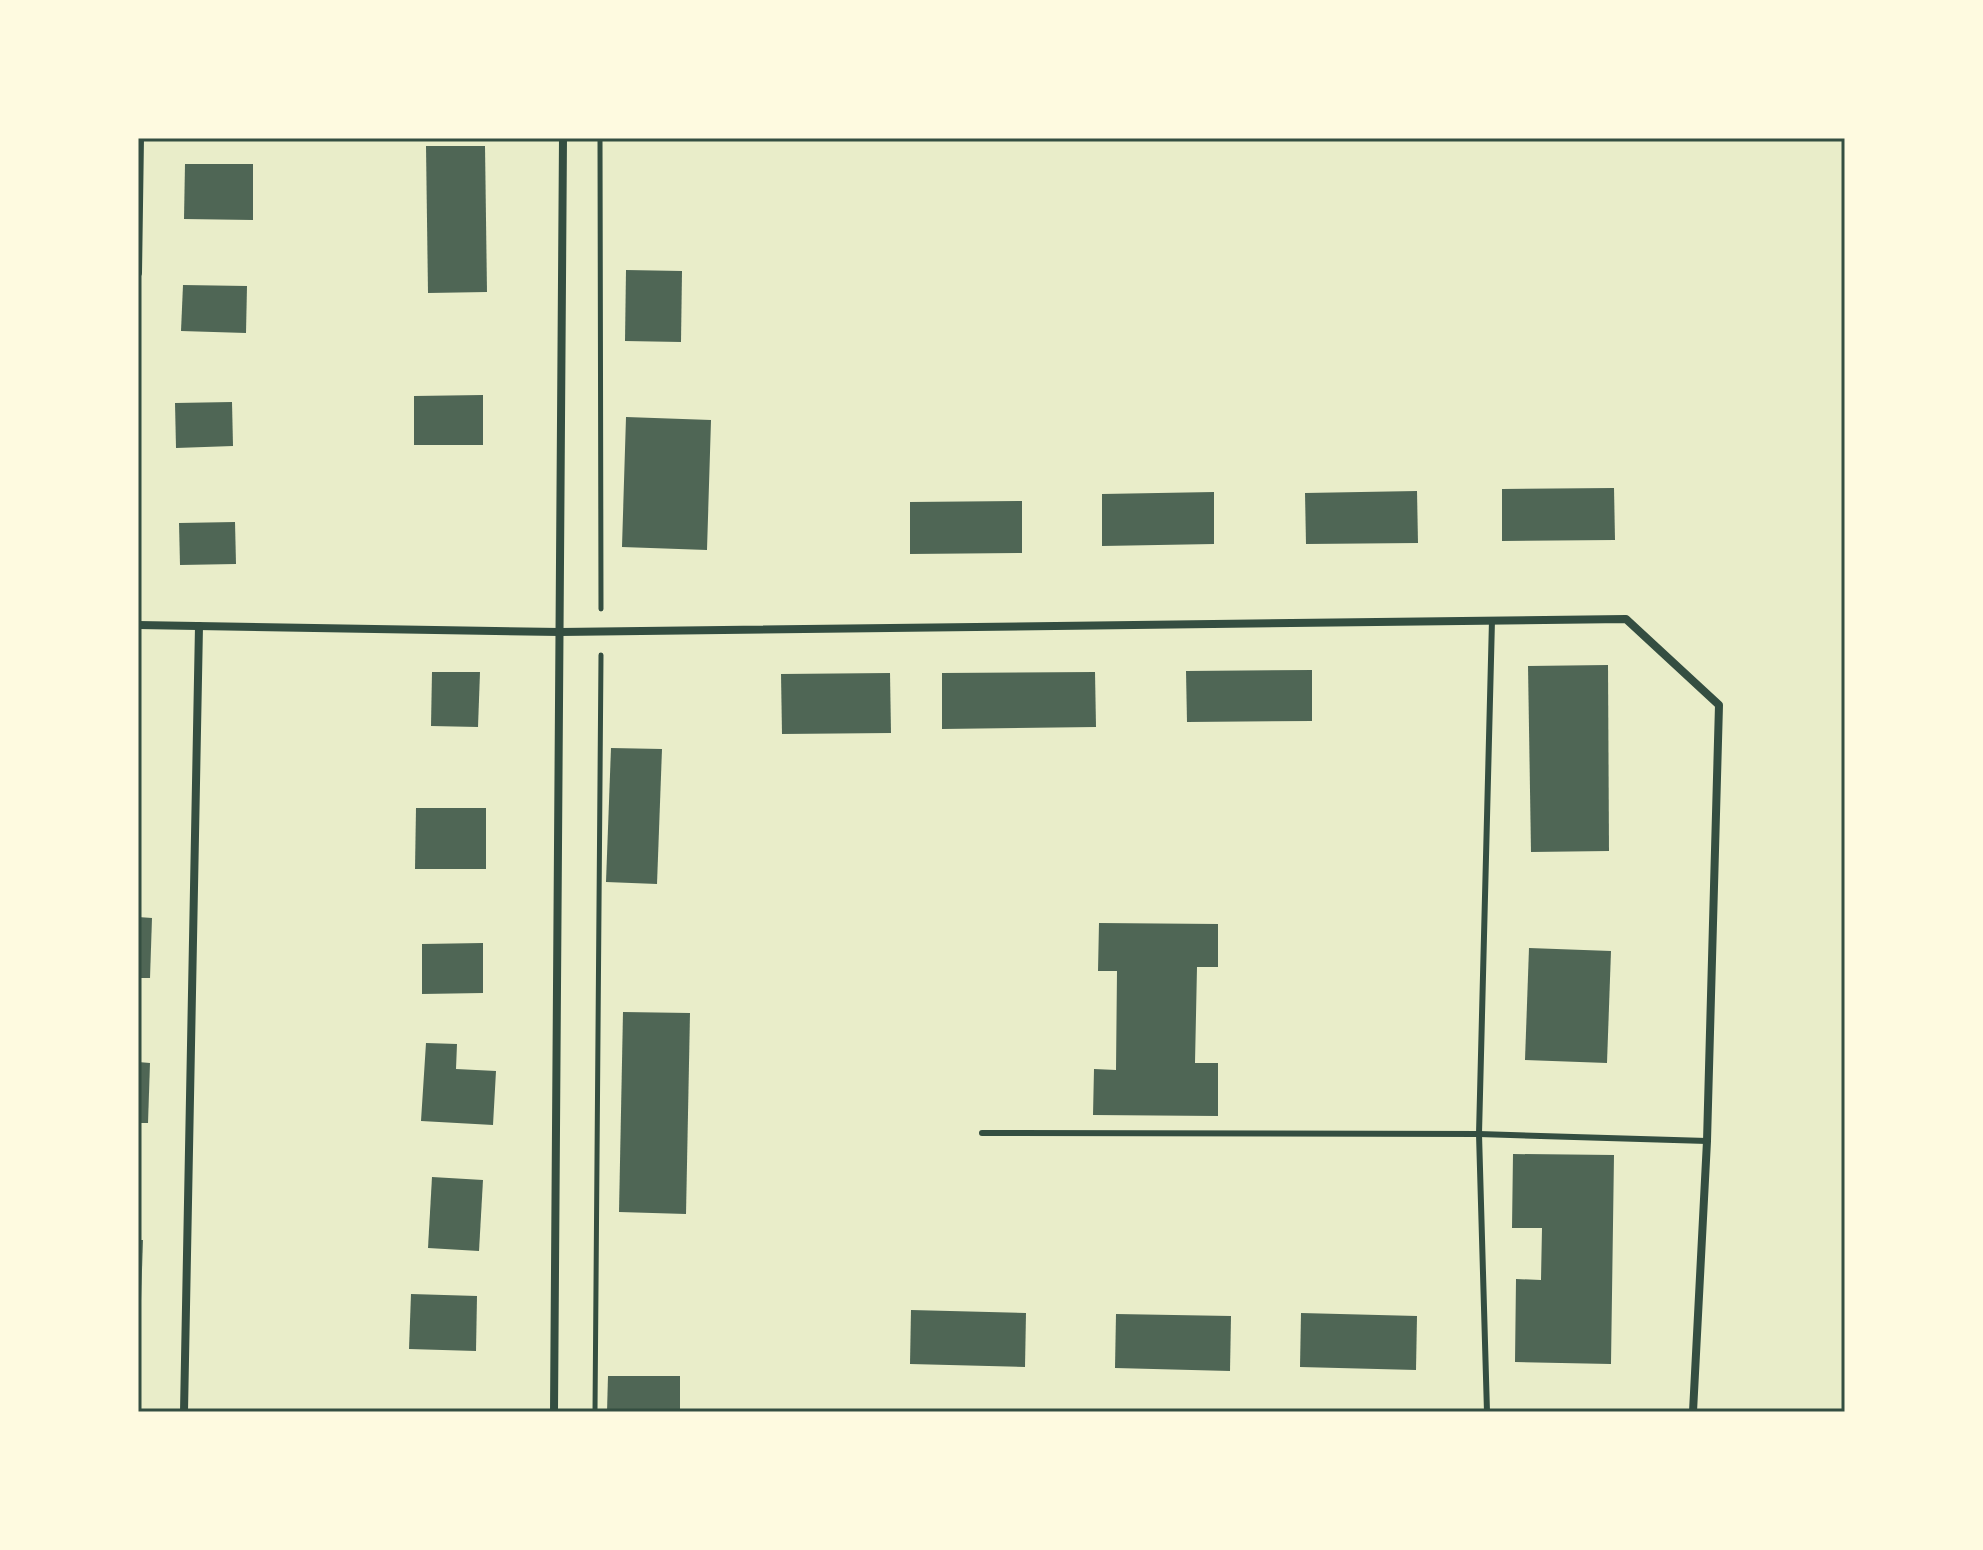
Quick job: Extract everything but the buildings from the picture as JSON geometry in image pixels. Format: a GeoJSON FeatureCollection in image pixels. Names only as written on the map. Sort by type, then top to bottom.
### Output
{"type":"FeatureCollection","features":[{"type":"Feature","properties":{"kind":"street"},"geometry":{"type":"LineString","coordinates":[[138,273],[140,138]]}},
{"type":"Feature","properties":{"kind":"street"},"geometry":{"type":"LineString","coordinates":[[554,1412],[563,138]]}},
{"type":"Feature","properties":{"kind":"street"},"geometry":{"type":"LineString","coordinates":[[138,625],[560,632],[1626,619],[1719,705],[1707,1141],[1693,1412]]}},
{"type":"Feature","properties":{"kind":"street"},"geometry":{"type":"LineString","coordinates":[[184,1412],[199,626]]}},
{"type":"Feature","properties":{"kind":"lane"},"geometry":{"type":"LineString","coordinates":[[1487,1412],[1479,1134],[1492,620]]}},
{"type":"Feature","properties":{"kind":"lane"},"geometry":{"type":"LineString","coordinates":[[982,1133],[1479,1134],[1707,1141]]}},
{"type":"Feature","properties":{"kind":"path"},"geometry":{"type":"LineString","coordinates":[[595,1412],[601,631],[600,138]]}}]}
